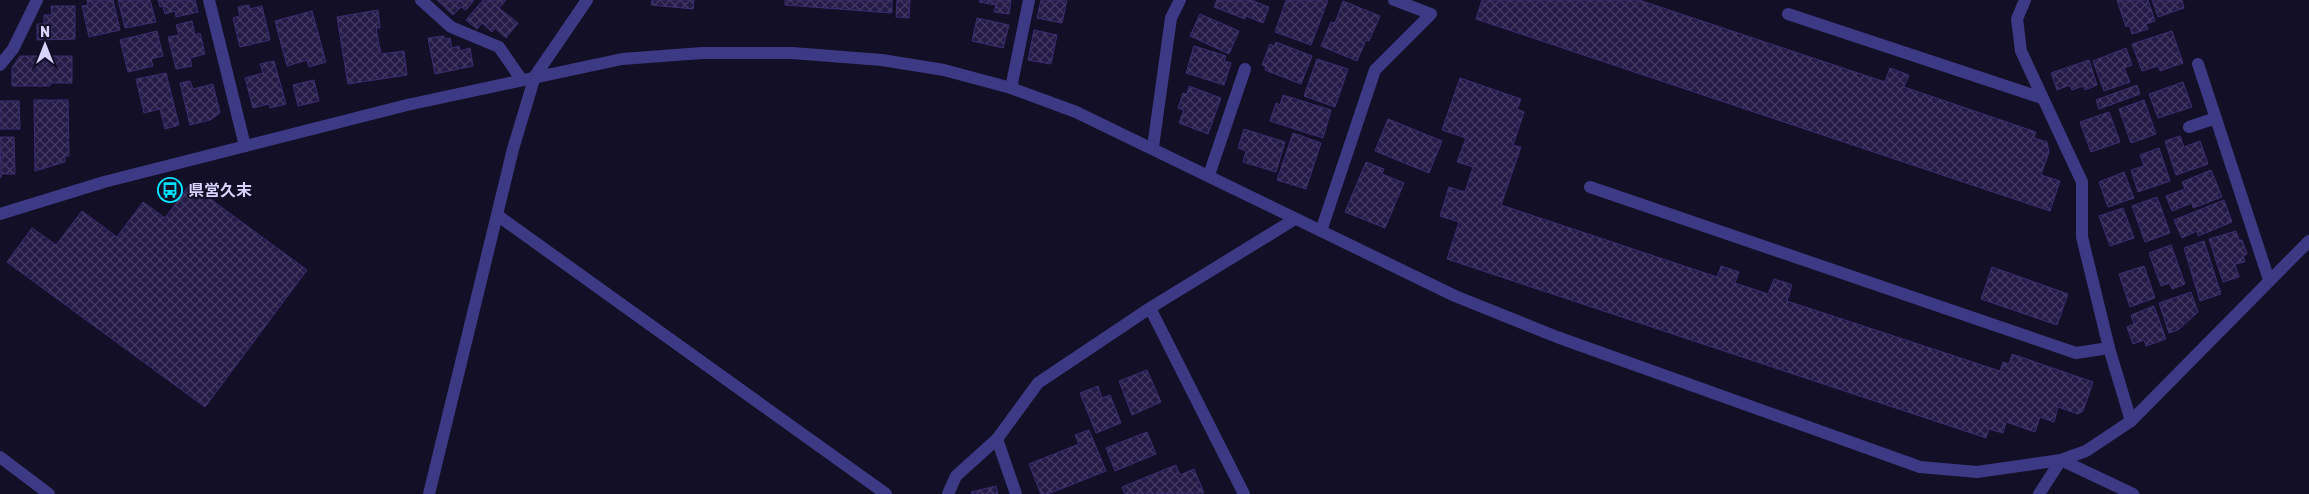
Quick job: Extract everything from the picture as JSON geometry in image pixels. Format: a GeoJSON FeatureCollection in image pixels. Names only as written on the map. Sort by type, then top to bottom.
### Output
{"type":"FeatureCollection","features":[{"type":"Feature","properties":{"kind":"street"},"geometry":{"type":"LineString","coordinates":[[0,65],[12,49],[36,0]]}},
{"type":"Feature","properties":{"kind":"street"},"geometry":{"type":"LineString","coordinates":[[209,0],[245,146]]}},
{"type":"Feature","properties":{"kind":"street"},"geometry":{"type":"LineString","coordinates":[[421,0],[451,27],[499,47],[521,80]]}},
{"type":"Feature","properties":{"kind":"street"},"geometry":{"type":"LineString","coordinates":[[429,494],[497,215],[535,76],[587,0]]}},
{"type":"Feature","properties":{"kind":"street"},"geometry":{"type":"LineString","coordinates":[[1011,88],[1028,0]]}},
{"type":"Feature","properties":{"kind":"street"},"geometry":{"type":"LineString","coordinates":[[1153,147],[1171,18],[1180,0]]}},
{"type":"Feature","properties":{"kind":"street"},"geometry":{"type":"LineString","coordinates":[[1320,231],[1375,70],[1431,14],[1394,0]]}},
{"type":"Feature","properties":{"kind":"street"},"geometry":{"type":"LineString","coordinates":[[2025,0],[2017,19],[2021,51],[2082,182],[2082,237],[2109,348],[2131,421]]}},
{"type":"Feature","properties":{"kind":"street"},"geometry":{"type":"LineString","coordinates":[[1788,14],[2042,98]]}},
{"type":"Feature","properties":{"kind":"street"},"geometry":{"type":"LineString","coordinates":[[0,214],[104,182],[407,105],[535,76],[622,59],[702,53],[792,53],[882,60],[944,70],[1011,88],[1076,112],[1153,147],[1295,219],[1455,296],[1549,333],[1920,466],[1977,472],[2061,460],[2086,451],[2131,421],[2309,241]]}},
{"type":"Feature","properties":{"kind":"street"},"geometry":{"type":"LineString","coordinates":[[2198,64],[2269,280]]}},
{"type":"Feature","properties":{"kind":"street"},"geometry":{"type":"LineString","coordinates":[[1209,175],[1244,69]]}},
{"type":"Feature","properties":{"kind":"street"},"geometry":{"type":"LineString","coordinates":[[2190,127],[2216,118]]}},
{"type":"Feature","properties":{"kind":"street"},"geometry":{"type":"LineString","coordinates":[[1590,188],[2076,353],[2109,348]]}},
{"type":"Feature","properties":{"kind":"street"},"geometry":{"type":"LineString","coordinates":[[497,215],[886,494]]}},
{"type":"Feature","properties":{"kind":"street"},"geometry":{"type":"LineString","coordinates":[[948,494],[956,476],[997,439],[1038,383],[1150,308],[1295,219]]}},
{"type":"Feature","properties":{"kind":"street"},"geometry":{"type":"LineString","coordinates":[[1150,308],[1244,494]]}},
{"type":"Feature","properties":{"kind":"street"},"geometry":{"type":"LineString","coordinates":[[997,439],[1016,494]]}},
{"type":"Feature","properties":{"kind":"street"},"geometry":{"type":"LineString","coordinates":[[0,457],[49,494]]}},
{"type":"Feature","properties":{"kind":"street"},"geometry":{"type":"LineString","coordinates":[[2039,494],[2061,460]]}},
{"type":"Feature","properties":{"kind":"street"},"geometry":{"type":"LineString","coordinates":[[2061,460],[2133,494]]}},
{"type":"Feature","properties":{"kind":"building"},"geometry":{"type":"Polygon","coordinates":[[[87,0],[113,0],[120,30],[89,37],[82,6],[88,5],[87,0]]]}},
{"type":"Feature","properties":{"kind":"building"},"geometry":{"type":"Polygon","coordinates":[[[118,0],[150,0],[156,22],[125,28],[118,0]]]}},
{"type":"Feature","properties":{"kind":"building"},"geometry":{"type":"Polygon","coordinates":[[[158,0],[195,0],[198,12],[176,17],[175,11],[165,14],[163,6],[160,7],[158,0]]]}},
{"type":"Feature","properties":{"kind":"building"},"geometry":{"type":"Polygon","coordinates":[[[437,0],[474,0],[466,10],[461,7],[453,15],[437,0]]]}},
{"type":"Feature","properties":{"kind":"building"},"geometry":{"type":"Polygon","coordinates":[[[483,0],[506,0],[499,8],[518,23],[506,38],[495,28],[492,32],[482,23],[477,29],[466,20],[483,0]]]}},
{"type":"Feature","properties":{"kind":"building"},"geometry":{"type":"Polygon","coordinates":[[[652,0],[694,0],[693,9],[651,5],[652,0]]]}},
{"type":"Feature","properties":{"kind":"building"},"geometry":{"type":"Polygon","coordinates":[[[785,0],[892,0],[892,13],[785,5],[785,0]]]}},
{"type":"Feature","properties":{"kind":"building"},"geometry":{"type":"Polygon","coordinates":[[[897,0],[910,0],[909,18],[896,17],[897,0]]]}},
{"type":"Feature","properties":{"kind":"building"},"geometry":{"type":"Polygon","coordinates":[[[980,0],[1011,0],[1009,14],[994,12],[996,5],[979,2],[980,0]]]}},
{"type":"Feature","properties":{"kind":"building"},"geometry":{"type":"Polygon","coordinates":[[[1041,0],[1067,0],[1062,23],[1037,18],[1041,0]]]}},
{"type":"Feature","properties":{"kind":"building"},"geometry":{"type":"Polygon","coordinates":[[[1217,0],[1251,0],[1269,7],[1263,23],[1246,16],[1245,19],[1214,7],[1217,0]]]}},
{"type":"Feature","properties":{"kind":"building"},"geometry":{"type":"Polygon","coordinates":[[[1286,0],[1328,0],[1311,45],[1275,32],[1286,0]]]}},
{"type":"Feature","properties":{"kind":"building"},"geometry":{"type":"Polygon","coordinates":[[[1482,0],[1639,0],[1885,82],[1890,68],[1909,75],[1904,87],[2036,132],[2034,138],[2047,142],[2049,152],[2041,175],[2060,181],[2050,211],[1476,19],[1482,0]]]}},
{"type":"Feature","properties":{"kind":"building"},"geometry":{"type":"Polygon","coordinates":[[[2117,0],[2148,0],[2155,21],[2146,24],[2148,29],[2132,34],[2129,25],[2126,27],[2117,0]]]}},
{"type":"Feature","properties":{"kind":"building"},"geometry":{"type":"Polygon","coordinates":[[[2152,0],[2182,0],[2184,8],[2158,17],[2152,0]]]}},
{"type":"Feature","properties":{"kind":"building"},"geometry":{"type":"Polygon","coordinates":[[[1343,1],[1380,16],[1369,41],[1366,40],[1357,61],[1321,46],[1331,22],[1335,23],[1343,1]]]}},
{"type":"Feature","properties":{"kind":"building"},"geometry":{"type":"Polygon","coordinates":[[[249,5],[250,9],[262,6],[270,40],[240,47],[233,18],[240,16],[238,7],[249,5]]]}},
{"type":"Feature","properties":{"kind":"building"},"geometry":{"type":"Polygon","coordinates":[[[51,6],[75,6],[75,39],[37,40],[37,24],[44,24],[44,15],[52,15],[51,6]]]}},
{"type":"Feature","properties":{"kind":"building"},"geometry":{"type":"Polygon","coordinates":[[[378,10],[380,28],[376,28],[381,54],[404,51],[407,75],[348,84],[337,17],[378,10]]]}},
{"type":"Feature","properties":{"kind":"building"},"geometry":{"type":"Polygon","coordinates":[[[312,11],[326,62],[309,67],[307,60],[287,66],[275,21],[312,11]]]}},
{"type":"Feature","properties":{"kind":"building"},"geometry":{"type":"Polygon","coordinates":[[[1200,14],[1239,31],[1229,54],[1190,36],[1200,14]]]}},
{"type":"Feature","properties":{"kind":"building"},"geometry":{"type":"Polygon","coordinates":[[[977,18],[1009,25],[1003,48],[972,41],[977,18]]]}},
{"type":"Feature","properties":{"kind":"building"},"geometry":{"type":"Polygon","coordinates":[[[192,21],[195,35],[200,33],[205,54],[190,58],[192,66],[176,69],[168,37],[179,35],[176,25],[192,21]]]}},
{"type":"Feature","properties":{"kind":"building"},"geometry":{"type":"Polygon","coordinates":[[[1034,30],[1057,35],[1051,64],[1028,60],[1034,30]]]}},
{"type":"Feature","properties":{"kind":"building"},"geometry":{"type":"Polygon","coordinates":[[[157,31],[163,56],[151,59],[153,66],[128,72],[120,40],[157,31]]]}},
{"type":"Feature","properties":{"kind":"building"},"geometry":{"type":"Polygon","coordinates":[[[2172,31],[2183,63],[2160,71],[2158,66],[2142,71],[2132,44],[2172,31]]]}},
{"type":"Feature","properties":{"kind":"building"},"geometry":{"type":"Polygon","coordinates":[[[444,36],[445,39],[450,38],[452,48],[459,46],[460,51],[470,48],[473,66],[435,74],[428,38],[444,36]]]}},
{"type":"Feature","properties":{"kind":"building"},"geometry":{"type":"Polygon","coordinates":[[[1276,42],[1312,56],[1301,84],[1265,70],[1266,67],[1262,65],[1270,44],[1274,46],[1276,42]]]}},
{"type":"Feature","properties":{"kind":"building"},"geometry":{"type":"Polygon","coordinates":[[[1194,46],[1226,56],[1224,61],[1231,63],[1224,85],[1186,73],[1194,46]]]}},
{"type":"Feature","properties":{"kind":"building"},"geometry":{"type":"Polygon","coordinates":[[[2126,48],[2132,65],[2124,68],[2130,82],[2104,91],[2093,61],[2126,48]]]}},
{"type":"Feature","properties":{"kind":"building"},"geometry":{"type":"Polygon","coordinates":[[[20,56],[72,56],[72,83],[50,83],[50,86],[12,86],[12,68],[20,56]]]}},
{"type":"Feature","properties":{"kind":"building"},"geometry":{"type":"Polygon","coordinates":[[[1317,59],[1348,69],[1335,107],[1304,96],[1317,59]]]}},
{"type":"Feature","properties":{"kind":"building"},"geometry":{"type":"Polygon","coordinates":[[[2089,60],[2097,85],[2085,90],[2083,86],[2072,90],[2070,85],[2057,90],[2051,73],[2089,60]]]}},
{"type":"Feature","properties":{"kind":"building"},"geometry":{"type":"Polygon","coordinates":[[[274,61],[286,104],[270,108],[269,104],[253,108],[245,78],[263,73],[260,64],[274,61]]]}},
{"type":"Feature","properties":{"kind":"building"},"geometry":{"type":"Polygon","coordinates":[[[166,73],[179,125],[165,129],[160,109],[144,113],[136,79],[166,73]]]}},
{"type":"Feature","properties":{"kind":"building"},"geometry":{"type":"Polygon","coordinates":[[[1460,78],[1521,99],[1517,109],[1524,112],[1513,145],[1521,147],[1501,205],[1717,277],[1721,266],[1739,272],[1735,283],[1768,294],[1774,279],[1790,284],[1792,285],[1787,301],[2000,371],[2003,362],[2009,364],[2012,354],[2093,382],[2083,411],[2078,414],[2058,407],[2054,422],[2040,417],[2035,432],[2006,422],[2003,433],[1989,429],[1986,438],[1447,259],[1459,222],[1440,216],[1449,187],[1465,192],[1473,167],[1457,162],[1466,138],[1442,130],[1460,78]]]}},
{"type":"Feature","properties":{"kind":"building"},"geometry":{"type":"Polygon","coordinates":[[[314,80],[319,101],[298,106],[293,85],[314,80]]]}},
{"type":"Feature","properties":{"kind":"building"},"geometry":{"type":"Polygon","coordinates":[[[190,81],[193,89],[213,84],[220,113],[210,120],[190,125],[180,83],[190,81]]]}},
{"type":"Feature","properties":{"kind":"building"},"geometry":{"type":"Polygon","coordinates":[[[2183,82],[2192,107],[2158,118],[2149,94],[2183,82]]]}},
{"type":"Feature","properties":{"kind":"building"},"geometry":{"type":"Polygon","coordinates":[[[2137,85],[2140,94],[2099,109],[2096,100],[2137,85]]]}},
{"type":"Feature","properties":{"kind":"building"},"geometry":{"type":"Polygon","coordinates":[[[1189,86],[1221,98],[1208,134],[1179,123],[1184,110],[1178,108],[1183,93],[1187,94],[1189,86]]]}},
{"type":"Feature","properties":{"kind":"building"},"geometry":{"type":"Polygon","coordinates":[[[1283,95],[1331,110],[1323,138],[1270,121],[1276,103],[1280,105],[1283,95]]]}},
{"type":"Feature","properties":{"kind":"building"},"geometry":{"type":"Polygon","coordinates":[[[34,100],[68,100],[69,156],[65,156],[65,162],[35,171],[34,100]]]}},
{"type":"Feature","properties":{"kind":"building"},"geometry":{"type":"Polygon","coordinates":[[[2144,100],[2156,134],[2131,143],[2119,109],[2144,100]]]}},
{"type":"Feature","properties":{"kind":"building"},"geometry":{"type":"Polygon","coordinates":[[[0,101],[19,101],[20,129],[0,129],[0,101]]]}},
{"type":"Feature","properties":{"kind":"building"},"geometry":{"type":"Polygon","coordinates":[[[2109,112],[2120,142],[2091,152],[2080,122],[2109,112]]]}},
{"type":"Feature","properties":{"kind":"building"},"geometry":{"type":"Polygon","coordinates":[[[1388,119],[1442,141],[1429,173],[1375,151],[1388,119]]]}},
{"type":"Feature","properties":{"kind":"building"},"geometry":{"type":"Polygon","coordinates":[[[1244,129],[1285,142],[1276,172],[1243,162],[1246,151],[1238,148],[1244,129]]]}},
{"type":"Feature","properties":{"kind":"building"},"geometry":{"type":"Polygon","coordinates":[[[1293,133],[1321,143],[1306,189],[1277,180],[1293,133]]]}},
{"type":"Feature","properties":{"kind":"building"},"geometry":{"type":"Polygon","coordinates":[[[2180,136],[2184,147],[2200,141],[2208,164],[2176,175],[2165,141],[2180,136]]]}},
{"type":"Feature","properties":{"kind":"building"},"geometry":{"type":"Polygon","coordinates":[[[0,137],[14,137],[15,174],[1,174],[1,178],[0,137]]]}},
{"type":"Feature","properties":{"kind":"building"},"geometry":{"type":"Polygon","coordinates":[[[2159,148],[2170,181],[2138,192],[2131,170],[2144,166],[2140,155],[2159,148]]]}},
{"type":"Feature","properties":{"kind":"building"},"geometry":{"type":"Polygon","coordinates":[[[1366,162],[1384,169],[1382,174],[1404,183],[1385,228],[1345,212],[1366,162]]]}},
{"type":"Feature","properties":{"kind":"building"},"geometry":{"type":"Polygon","coordinates":[[[2211,170],[2222,197],[2193,208],[2192,203],[2172,211],[2166,196],[2185,189],[2182,182],[2211,170]]]}},
{"type":"Feature","properties":{"kind":"building"},"geometry":{"type":"Polygon","coordinates":[[[2124,172],[2134,198],[2108,207],[2099,182],[2124,172]]]}},
{"type":"Feature","properties":{"kind":"building"},"geometry":{"type":"Polygon","coordinates":[[[190,184],[307,270],[205,407],[7,262],[32,228],[56,245],[82,211],[117,237],[143,202],[165,218],[190,184]]]}},
{"type":"Feature","properties":{"kind":"building"},"geometry":{"type":"Polygon","coordinates":[[[2157,197],[2170,233],[2145,242],[2132,206],[2157,197]]]}},
{"type":"Feature","properties":{"kind":"building"},"geometry":{"type":"Polygon","coordinates":[[[2224,200],[2232,222],[2198,236],[2197,231],[2182,238],[2174,220],[2224,200]]]}},
{"type":"Feature","properties":{"kind":"building"},"geometry":{"type":"Polygon","coordinates":[[[2123,208],[2134,238],[2110,246],[2099,216],[2123,208]]]}},
{"type":"Feature","properties":{"kind":"building"},"geometry":{"type":"Polygon","coordinates":[[[2236,231],[2239,240],[2242,240],[2247,254],[2243,256],[2245,262],[2235,264],[2239,277],[2223,282],[2209,239],[2236,231]]]}},
{"type":"Feature","properties":{"kind":"building"},"geometry":{"type":"Polygon","coordinates":[[[2204,241],[2221,294],[2200,301],[2184,248],[2204,241]]]}},
{"type":"Feature","properties":{"kind":"building"},"geometry":{"type":"Polygon","coordinates":[[[2171,245],[2185,284],[2172,289],[2170,283],[2161,286],[2149,253],[2171,245]]]}},
{"type":"Feature","properties":{"kind":"building"},"geometry":{"type":"Polygon","coordinates":[[[2144,266],[2155,298],[2130,307],[2119,274],[2144,266]]]}},
{"type":"Feature","properties":{"kind":"building"},"geometry":{"type":"Polygon","coordinates":[[[1992,267],[2068,294],[2057,325],[1981,299],[1992,267]]]}},
{"type":"Feature","properties":{"kind":"building"},"geometry":{"type":"Polygon","coordinates":[[[2191,292],[2198,312],[2178,330],[2169,333],[2159,303],[2191,292]]]}},
{"type":"Feature","properties":{"kind":"building"},"geometry":{"type":"Polygon","coordinates":[[[2154,306],[2166,339],[2146,346],[2144,340],[2133,344],[2127,327],[2134,324],[2131,315],[2154,306]]]}},
{"type":"Feature","properties":{"kind":"building"},"geometry":{"type":"Polygon","coordinates":[[[1147,370],[1161,402],[1132,415],[1119,381],[1147,370]]]}},
{"type":"Feature","properties":{"kind":"building"},"geometry":{"type":"Polygon","coordinates":[[[1098,386],[1102,398],[1110,395],[1121,423],[1096,433],[1080,393],[1098,386]]]}},
{"type":"Feature","properties":{"kind":"building"},"geometry":{"type":"Polygon","coordinates":[[[1089,430],[1106,471],[1048,494],[1041,494],[1029,464],[1079,444],[1075,435],[1089,430]]]}},
{"type":"Feature","properties":{"kind":"building"},"geometry":{"type":"Polygon","coordinates":[[[1147,432],[1156,454],[1115,471],[1106,448],[1147,432]]]}},
{"type":"Feature","properties":{"kind":"building"},"geometry":{"type":"Polygon","coordinates":[[[1176,465],[1180,475],[1194,469],[1204,493],[1125,494],[1122,487],[1176,465]]]}},
{"type":"Feature","properties":{"kind":"building"},"geometry":{"type":"Polygon","coordinates":[[[996,486],[998,494],[972,494],[971,492],[996,486]]]}},
{"type":"Feature","properties":{"kind":"place","name":"県営久末"},"geometry":{"type":"Point","coordinates":[170,190]}}]}
